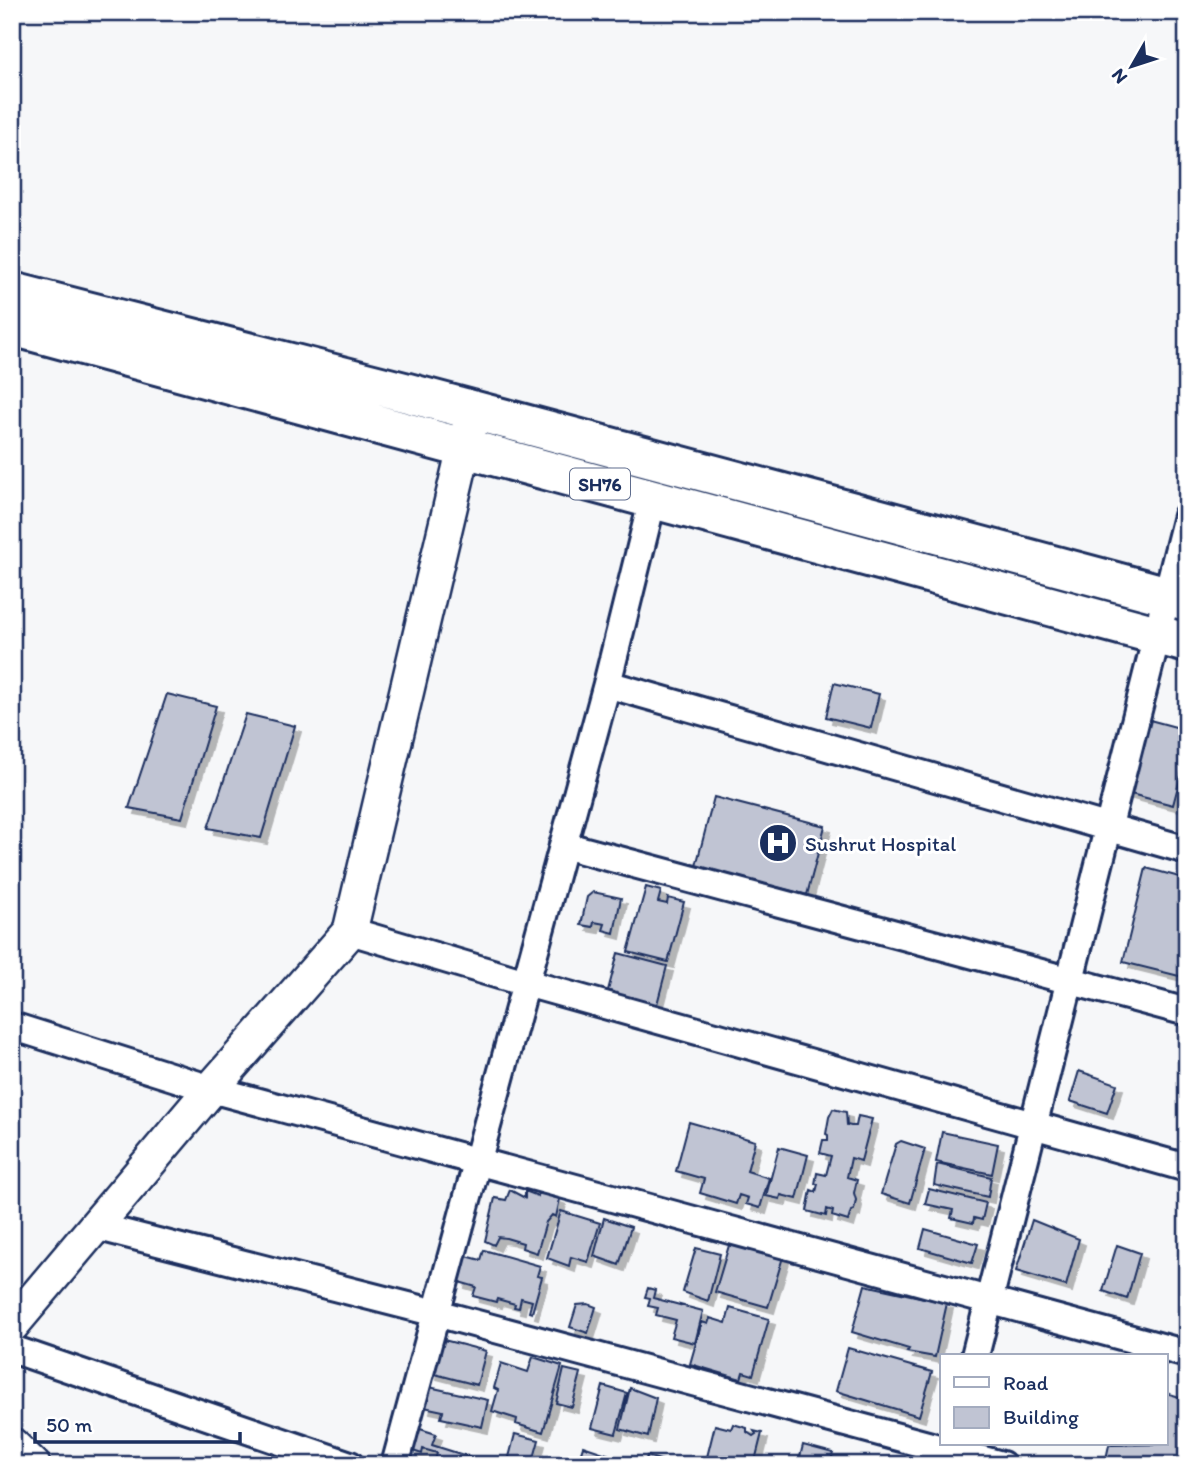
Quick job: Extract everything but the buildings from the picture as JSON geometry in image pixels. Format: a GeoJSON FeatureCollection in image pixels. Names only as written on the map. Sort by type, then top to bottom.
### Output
{"type":"FeatureCollection","features":[{"type":"Feature","properties":{"kind":"main road","name":"SH76"},"geometry":{"type":"LineString","coordinates":[[12,292],[1177,598]]}},
{"type":"Feature","properties":{"kind":"main road","name":"SH76"},"geometry":{"type":"LineString","coordinates":[[12,326],[1172,639]]}},
{"type":"Feature","properties":{"kind":"street"},"geometry":{"type":"LineString","coordinates":[[12,1325],[211,1089],[350,931],[473,411]]}},
{"type":"Feature","properties":{"kind":"street"},"geometry":{"type":"LineString","coordinates":[[395,1465],[607,684],[653,498]]}},
{"type":"Feature","properties":{"kind":"street"},"geometry":{"type":"LineString","coordinates":[[976,1354],[1110,828],[1172,639],[1187,516]]}},
{"type":"Feature","properties":{"kind":"street"},"geometry":{"type":"LineString","coordinates":[[607,684],[1187,850]]}},
{"type":"Feature","properties":{"kind":"street"},"geometry":{"type":"LineString","coordinates":[[563,845],[1187,1012]]}},
{"type":"Feature","properties":{"kind":"street"},"geometry":{"type":"LineString","coordinates":[[350,931],[1187,1168]]}},
{"type":"Feature","properties":{"kind":"street"},"geometry":{"type":"LineString","coordinates":[[12,1026],[211,1089],[1187,1354]]}},
{"type":"Feature","properties":{"kind":"street"},"geometry":{"type":"LineString","coordinates":[[95,1226],[436,1313],[1002,1465]]}},
{"type":"Feature","properties":{"kind":"street"},"geometry":{"type":"LineString","coordinates":[[12,1349],[350,1465]]}},
{"type":"Feature","properties":{"kind":"street"},"geometry":{"type":"LineString","coordinates":[[12,1445],[33,1465]]}},
{"type":"Feature","properties":{"kind":"place","name":"Sushrut Hospital"},"geometry":{"type":"Point","coordinates":[778,843]}}]}
